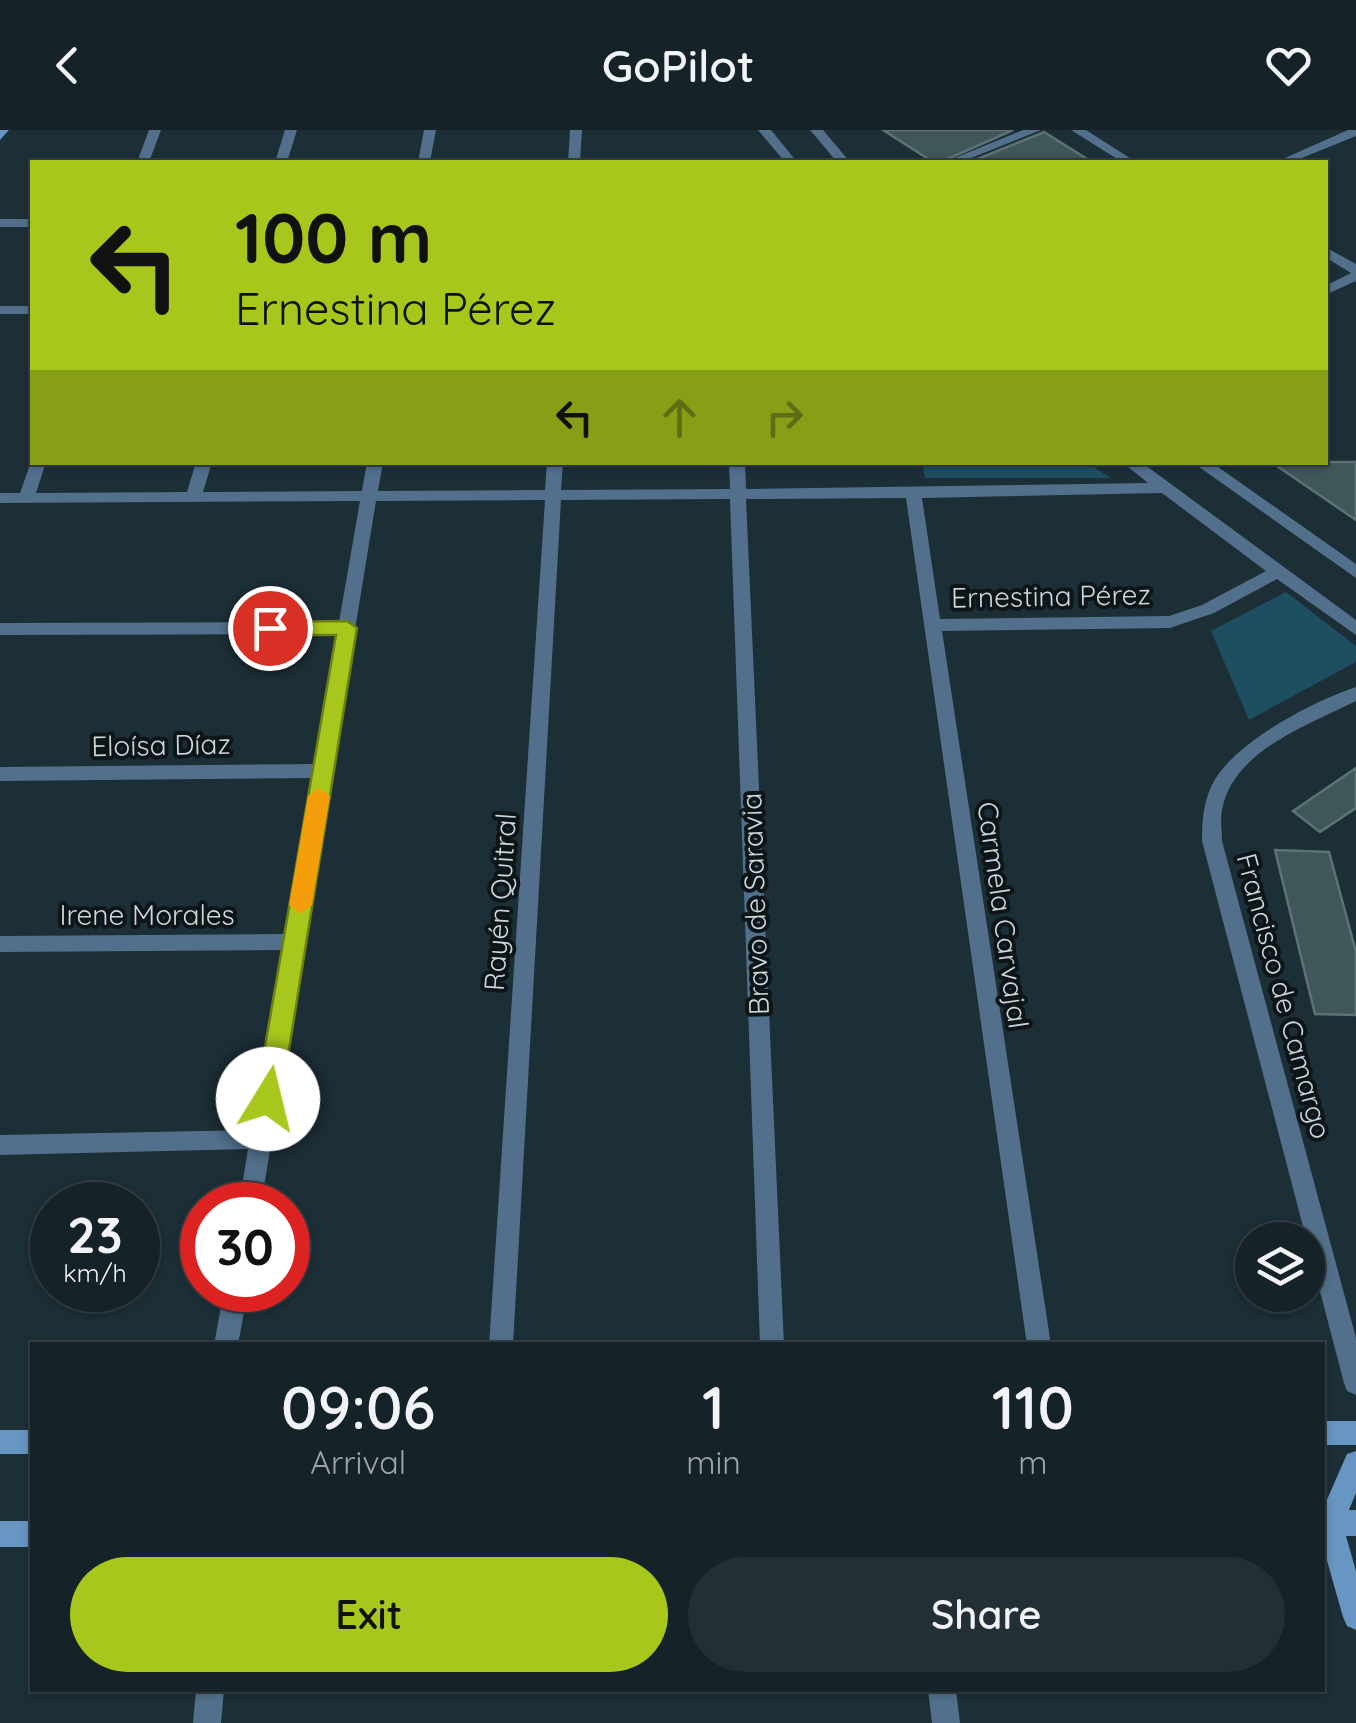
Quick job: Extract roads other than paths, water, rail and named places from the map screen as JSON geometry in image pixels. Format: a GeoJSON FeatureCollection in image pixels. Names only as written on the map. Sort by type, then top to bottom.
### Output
{"type":"FeatureCollection","features":[{"type":"Feature","properties":{"kind":"street"},"geometry":{"type":"LineString","coordinates":[[144,160],[156,130]]}},
{"type":"Feature","properties":{"kind":"street"},"geometry":{"type":"LineString","coordinates":[[282,160],[291,130]]}},
{"type":"Feature","properties":{"kind":"street"},"geometry":{"type":"LineString","coordinates":[[424,160],[430,130]]}},
{"type":"Feature","properties":{"kind":"street"},"geometry":{"type":"LineString","coordinates":[[574,160],[576,130]]}},
{"type":"Feature","properties":{"kind":"street"},"geometry":{"type":"LineString","coordinates":[[764,130],[789,160]]}},
{"type":"Feature","properties":{"kind":"street"},"geometry":{"type":"LineString","coordinates":[[816,130],[842,160]]}},
{"type":"Feature","properties":{"kind":"street"},"geometry":{"type":"LineString","coordinates":[[956,160],[1035,130]]}},
{"type":"Feature","properties":{"kind":"street"},"geometry":{"type":"LineString","coordinates":[[1077,130],[1127,160]]}},
{"type":"Feature","properties":{"kind":"street"},"geometry":{"type":"LineString","coordinates":[[1287,160],[1356,131]]}},
{"type":"Feature","properties":{"kind":"street"},"geometry":{"type":"LineString","coordinates":[[0,224],[30,223]]}},
{"type":"Feature","properties":{"kind":"street"},"geometry":{"type":"LineString","coordinates":[[1328,253],[1356,273],[1328,289]]}},
{"type":"Feature","properties":{"kind":"street"},"geometry":{"type":"LineString","coordinates":[[0,310],[30,310]]}},
{"type":"Feature","properties":{"kind":"street"},"geometry":{"type":"LineString","coordinates":[[26,498],[37,465]]}},
{"type":"Feature","properties":{"kind":"street"},"geometry":{"type":"LineString","coordinates":[[194,497],[203,465]]}},
{"type":"Feature","properties":{"kind":"street"},"geometry":{"type":"LineString","coordinates":[[254,1182],[374,465]]}},
{"type":"Feature","properties":{"kind":"street","name":"Rayén Quitral"},"geometry":{"type":"LineString","coordinates":[[500,1342],[555,465]]}},
{"type":"Feature","properties":{"kind":"street","name":"Bravo de Saravia"},"geometry":{"type":"LineString","coordinates":[[737,465],[772,1342]]}},
{"type":"Feature","properties":{"kind":"street"},"geometry":{"type":"LineString","coordinates":[[1134,465],[1356,628]]}},
{"type":"Feature","properties":{"kind":"street"},"geometry":{"type":"LineString","coordinates":[[1204,465],[1356,572]]}},
{"type":"Feature","properties":{"kind":"street"},"geometry":{"type":"LineString","coordinates":[[0,498],[1166,488]]}},
{"type":"Feature","properties":{"kind":"street","name":"Carmela Carvajal"},"geometry":{"type":"LineString","coordinates":[[913,493],[1039,1342]]}},
{"type":"Feature","properties":{"kind":"street","name":"Ernestina Pérez"},"geometry":{"type":"LineString","coordinates":[[932,625],[1170,622],[1208,609],[1279,571]]}},
{"type":"Feature","properties":{"kind":"street"},"geometry":{"type":"LineString","coordinates":[[0,630],[347,628]]}},
{"type":"Feature","properties":{"kind":"street","name":"Francisco de Camargo"},"geometry":{"type":"LineString","coordinates":[[1356,693],[1239,760],[1216,788],[1210,816],[1212,841],[1356,1383]]}},
{"type":"Feature","properties":{"kind":"street","name":"Eloísa Díaz"},"geometry":{"type":"LineString","coordinates":[[0,774],[323,771]]}},
{"type":"Feature","properties":{"kind":"street","name":"Irene Morales"},"geometry":{"type":"LineString","coordinates":[[0,944],[294,942]]}},
{"type":"Feature","properties":{"kind":"street"},"geometry":{"type":"LineString","coordinates":[[0,1145],[262,1138]]}},
{"type":"Feature","properties":{"kind":"street"},"geometry":{"type":"LineString","coordinates":[[227,1342],[232,1312]]}},
{"type":"Feature","properties":{"kind":"street"},"geometry":{"type":"LineString","coordinates":[[1325,1433],[1356,1433]]}},
{"type":"Feature","properties":{"kind":"street"},"geometry":{"type":"LineString","coordinates":[[0,1442],[30,1442]]}},
{"type":"Feature","properties":{"kind":"street"},"geometry":{"type":"LineString","coordinates":[[1356,1463],[1336,1524],[1356,1617]]}},
{"type":"Feature","properties":{"kind":"street"},"geometry":{"type":"LineString","coordinates":[[0,1534],[30,1534]]}},
{"type":"Feature","properties":{"kind":"street"},"geometry":{"type":"LineString","coordinates":[[206,1723],[210,1692]]}},
{"type":"Feature","properties":{"kind":"street"},"geometry":{"type":"LineString","coordinates":[[942,1692],[946,1723]]}}]}
